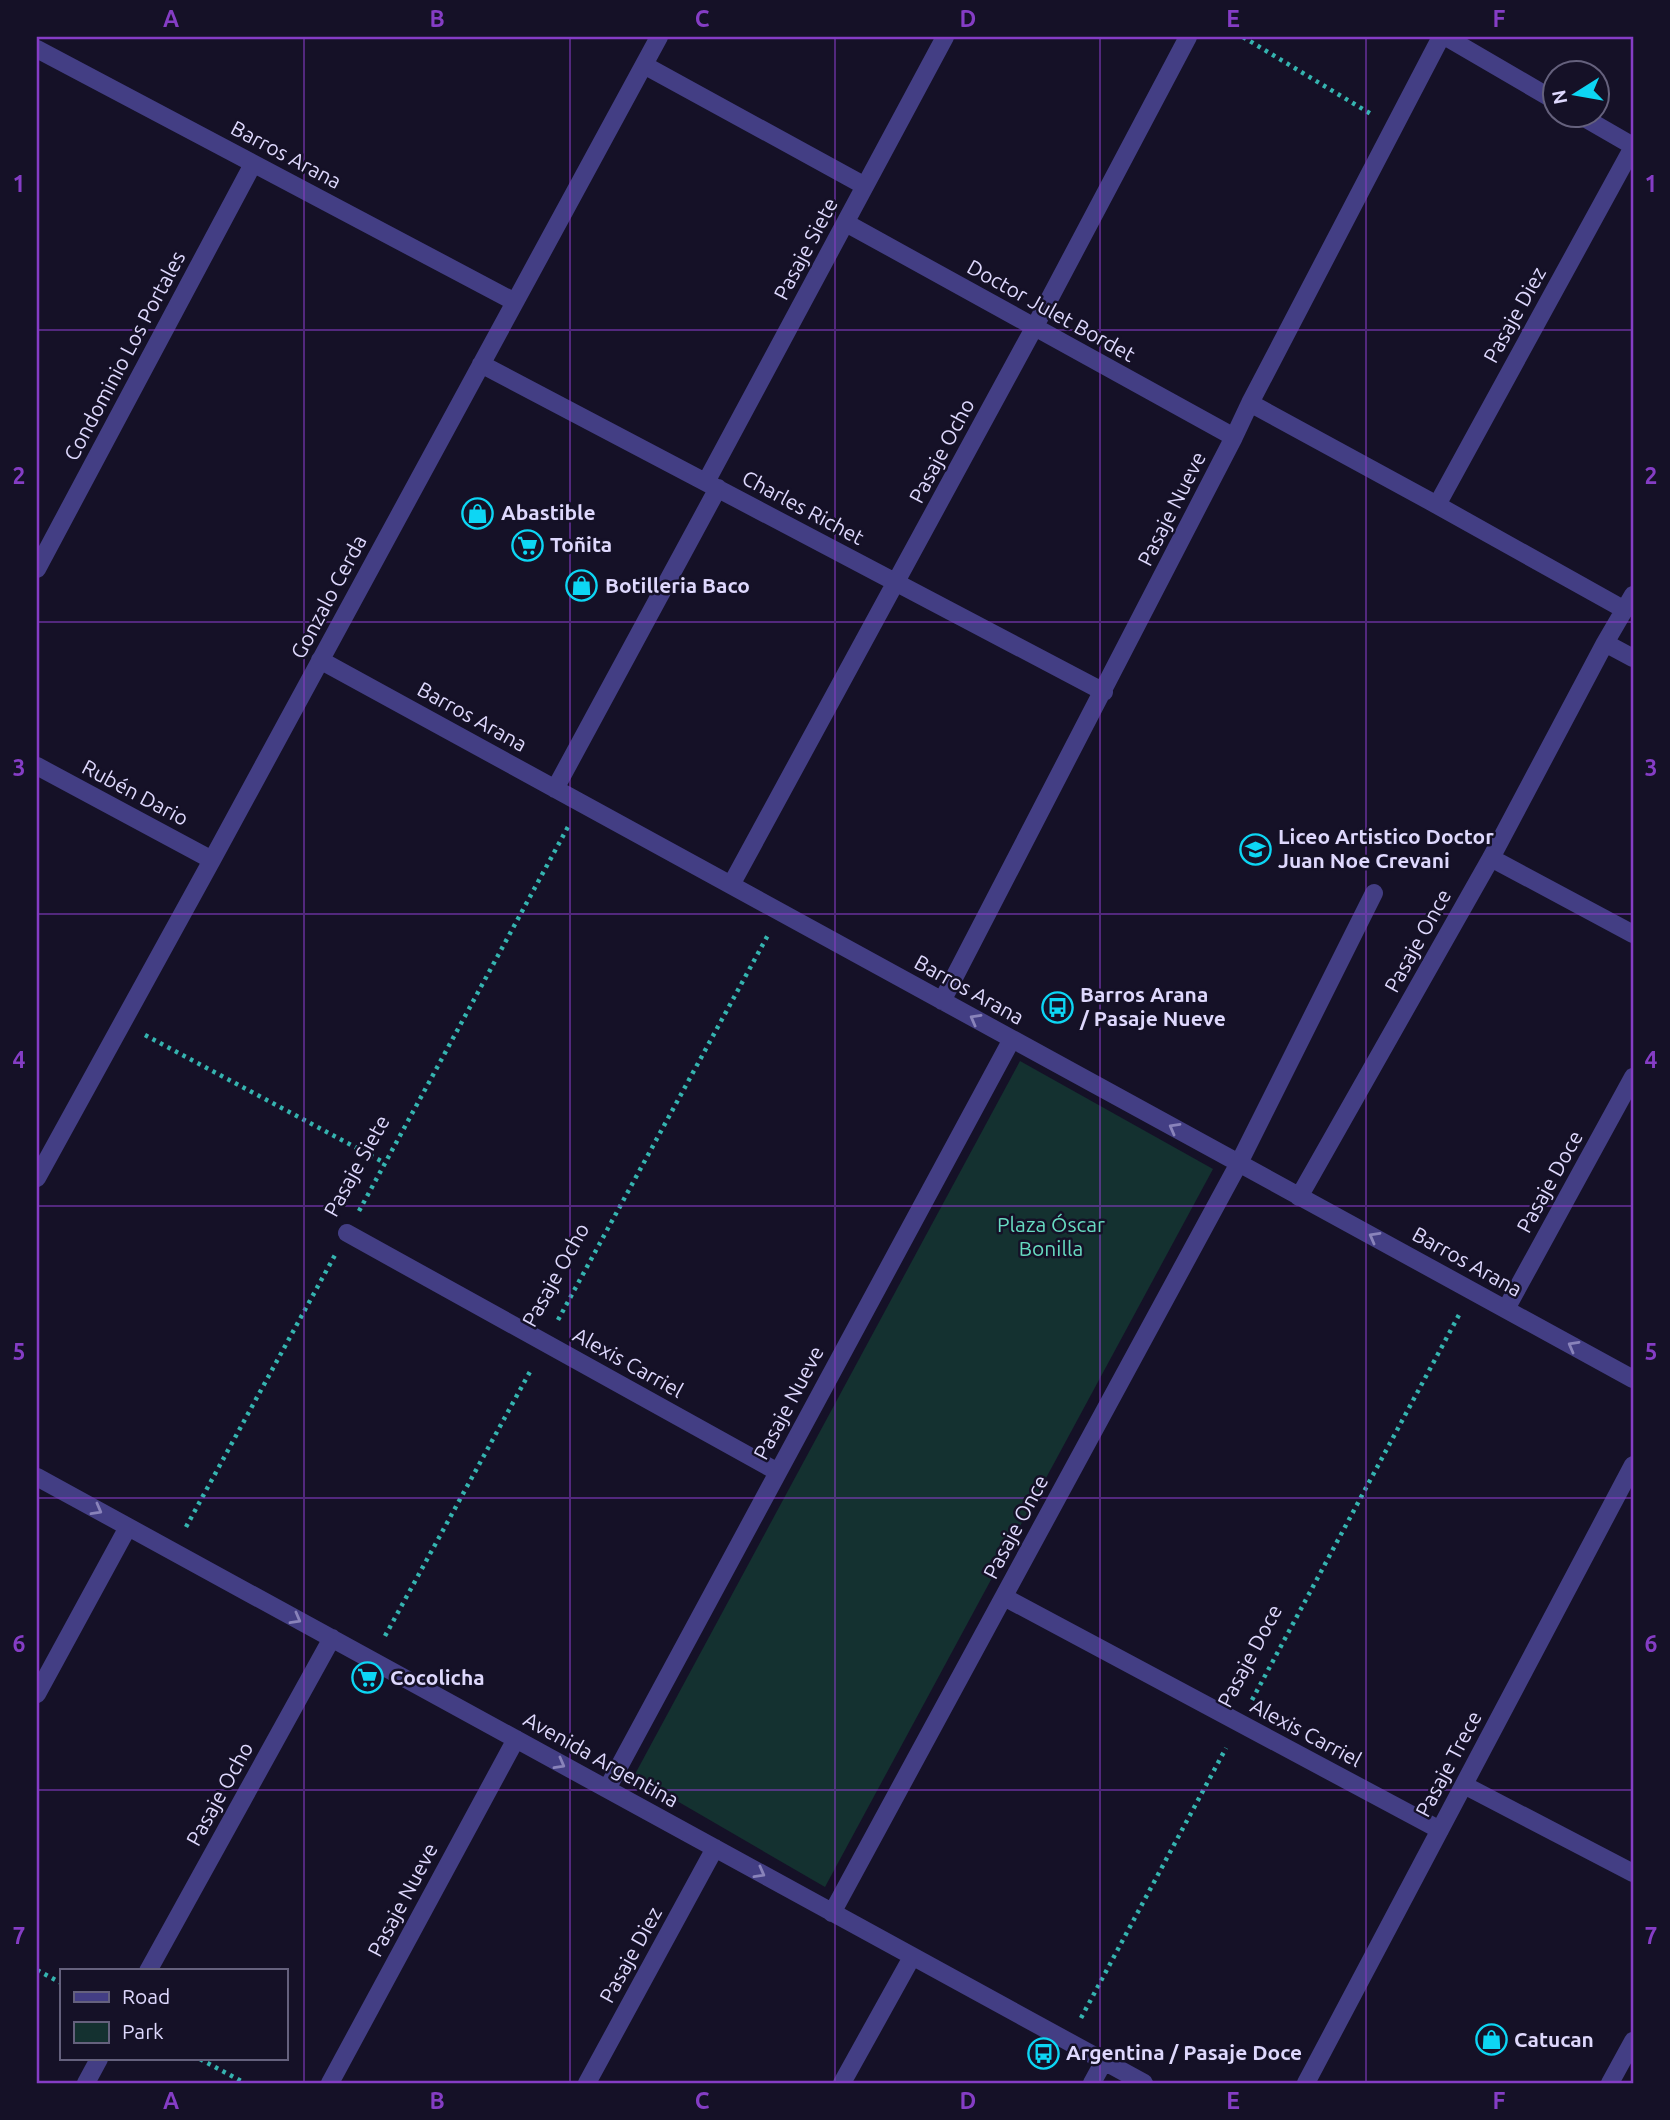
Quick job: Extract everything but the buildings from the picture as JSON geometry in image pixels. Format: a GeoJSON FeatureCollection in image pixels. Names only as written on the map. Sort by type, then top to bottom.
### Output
{"type":"FeatureCollection","features":[{"type":"Feature","properties":{"kind":"street","name":"Gonzalo Cerda"},"geometry":{"type":"LineString","coordinates":[[37,1178],[659,37]]}},
{"type":"Feature","properties":{"kind":"street","name":"Pasaje Siete"},"geometry":{"type":"LineString","coordinates":[[555,789],[845,223],[945,37]]}},
{"type":"Feature","properties":{"kind":"street","name":"Pasaje Ocho"},"geometry":{"type":"LineString","coordinates":[[731,885],[897,583],[1188,37]]}},
{"type":"Feature","properties":{"kind":"street"},"geometry":{"type":"LineString","coordinates":[[1443,37],[1540,92]]}},
{"type":"Feature","properties":{"kind":"street","name":"Pasaje Nueve"},"geometry":{"type":"LineString","coordinates":[[942,1001],[1104,692],[1250,403],[1443,37]]}},
{"type":"Feature","properties":{"kind":"street","name":"Barros Arana"},"geometry":{"type":"LineString","coordinates":[[37,49],[515,302]]}},
{"type":"Feature","properties":{"kind":"street"},"geometry":{"type":"LineString","coordinates":[[644,65],[865,186]]}},
{"type":"Feature","properties":{"kind":"street"},"geometry":{"type":"LineString","coordinates":[[1605,130],[1633,146]]}},
{"type":"Feature","properties":{"kind":"street","name":"Pasaje Diez"},"geometry":{"type":"LineString","coordinates":[[1437,505],[1633,146]]}},
{"type":"Feature","properties":{"kind":"street","name":"Condominio Los Portales"},"geometry":{"type":"LineString","coordinates":[[37,569],[253,163]]}},
{"type":"Feature","properties":{"kind":"street","name":"Doctor Julet Bordet"},"geometry":{"type":"LineString","coordinates":[[845,223],[1234,437]]}},
{"type":"Feature","properties":{"kind":"street","name":"Charles Richet"},"geometry":{"type":"LineString","coordinates":[[481,364],[1104,692]]}},
{"type":"Feature","properties":{"kind":"street"},"geometry":{"type":"LineString","coordinates":[[1250,403],[1437,505],[1629,603]]}},
{"type":"Feature","properties":{"kind":"street","name":"Pasaje Once"},"geometry":{"type":"LineString","coordinates":[[1299,1196],[1490,858],[1629,603]]}},
{"type":"Feature","properties":{"kind":"street"},"geometry":{"type":"LineString","coordinates":[[1605,643],[1633,658]]}},
{"type":"Feature","properties":{"kind":"street","name":"Barros Arana"},"geometry":{"type":"LineString","coordinates":[[320,660],[1633,1379]]}},
{"type":"Feature","properties":{"kind":"street","name":"Rubén Dario"},"geometry":{"type":"LineString","coordinates":[[37,766],[212,860]]}},
{"type":"Feature","properties":{"kind":"street"},"geometry":{"type":"LineString","coordinates":[[1490,858],[1633,934]]}},
{"type":"Feature","properties":{"kind":"street","name":"Pasaje Once"},"geometry":{"type":"LineString","coordinates":[[832,1913],[1238,1163],[1374,893]]}},
{"type":"Feature","properties":{"kind":"street","name":"Pasaje Nueve"},"geometry":{"type":"LineString","coordinates":[[607,1789],[1012,1039]]}},
{"type":"Feature","properties":{"kind":"street","name":"Pasaje Doce"},"geometry":{"type":"LineString","coordinates":[[1506,1310],[1633,1077]]}},
{"type":"Feature","properties":{"kind":"street","name":"Alexis Carriel"},"geometry":{"type":"LineString","coordinates":[[347,1233],[778,1472]]}},
{"type":"Feature","properties":{"kind":"street","name":"Pasaje Trece"},"geometry":{"type":"LineString","coordinates":[[1306,2083],[1633,1465]]}},
{"type":"Feature","properties":{"kind":"street","name":"Avenida Argentina"},"geometry":{"type":"LineString","coordinates":[[37,1477],[1143,2083]]}},
{"type":"Feature","properties":{"kind":"street"},"geometry":{"type":"LineString","coordinates":[[37,1694],[128,1527]]}},
{"type":"Feature","properties":{"kind":"street","name":"Alexis Carriel"},"geometry":{"type":"LineString","coordinates":[[1004,1597],[1440,1830]]}},
{"type":"Feature","properties":{"kind":"street","name":"Pasaje Ocho"},"geometry":{"type":"LineString","coordinates":[[149,1969],[332,1638]]}},
{"type":"Feature","properties":{"kind":"street","name":"Pasaje Nueve"},"geometry":{"type":"LineString","coordinates":[[330,2083],[516,1739]]}},
{"type":"Feature","properties":{"kind":"street"},"geometry":{"type":"LineString","coordinates":[[1464,1784],[1633,1873]]}},
{"type":"Feature","properties":{"kind":"street","name":"Pasaje Diez"},"geometry":{"type":"LineString","coordinates":[[587,2083],[715,1848]]}},
{"type":"Feature","properties":{"kind":"street"},"geometry":{"type":"LineString","coordinates":[[842,2083],[912,1957]]}},
{"type":"Feature","properties":{"kind":"street"},"geometry":{"type":"LineString","coordinates":[[1610,2083],[1633,2041]]}},
{"type":"Feature","properties":{"kind":"street"},"geometry":{"type":"LineString","coordinates":[[86,2083],[98,2060]]}},
{"type":"Feature","properties":{"kind":"street"},"geometry":{"type":"LineString","coordinates":[[1092,2083],[1104,2061]]}},
{"type":"Feature","properties":{"kind":"path"},"geometry":{"type":"LineString","coordinates":[[1243,37],[1394,128]]}},
{"type":"Feature","properties":{"kind":"path","name":"Pasaje Siete"},"geometry":{"type":"LineString","coordinates":[[173,1552],[581,803]]}},
{"type":"Feature","properties":{"kind":"path","name":"Pasaje Ocho"},"geometry":{"type":"LineString","coordinates":[[372,1660],[780,912]]}},
{"type":"Feature","properties":{"kind":"path"},"geometry":{"type":"LineString","coordinates":[[122,1023],[385,1163]]}},
{"type":"Feature","properties":{"kind":"path","name":"Pasaje Doce"},"geometry":{"type":"LineString","coordinates":[[1068,2042],[1472,1291]]}},
{"type":"Feature","properties":{"kind":"path"},"geometry":{"type":"LineString","coordinates":[[37,1970],[60,1982]]}},
{"type":"Feature","properties":{"kind":"path"},"geometry":{"type":"LineString","coordinates":[[202,2060],[246,2083]]}},
{"type":"Feature","properties":{"kind":"green space","name":"Plaza Óscar Bonilla"},"geometry":{"type":"Polygon","coordinates":[[[1020,1061],[1213,1169],[825,1887],[634,1776],[1020,1061]]]}},
{"type":"Feature","properties":{"kind":"place","name":"Abastible"},"geometry":{"type":"Point","coordinates":[478,513]}},
{"type":"Feature","properties":{"kind":"place","name":"Toñita"},"geometry":{"type":"Point","coordinates":[527,545]}},
{"type":"Feature","properties":{"kind":"place","name":"Botilleria Baco"},"geometry":{"type":"Point","coordinates":[582,586]}},
{"type":"Feature","properties":{"kind":"place","name":"Liceo Artistico Doctor Juan Noe Crevani"},"geometry":{"type":"Point","coordinates":[1255,849]}},
{"type":"Feature","properties":{"kind":"place","name":"Barros Arana / Pasaje Nueve"},"geometry":{"type":"Point","coordinates":[1057,1007]}},
{"type":"Feature","properties":{"kind":"place","name":"Cocolicha"},"geometry":{"type":"Point","coordinates":[367,1678]}},
{"type":"Feature","properties":{"kind":"place","name":"Catucan"},"geometry":{"type":"Point","coordinates":[1491,2040]}},
{"type":"Feature","properties":{"kind":"place","name":"Argentina / Pasaje Doce"},"geometry":{"type":"Point","coordinates":[1043,2053]}}]}
